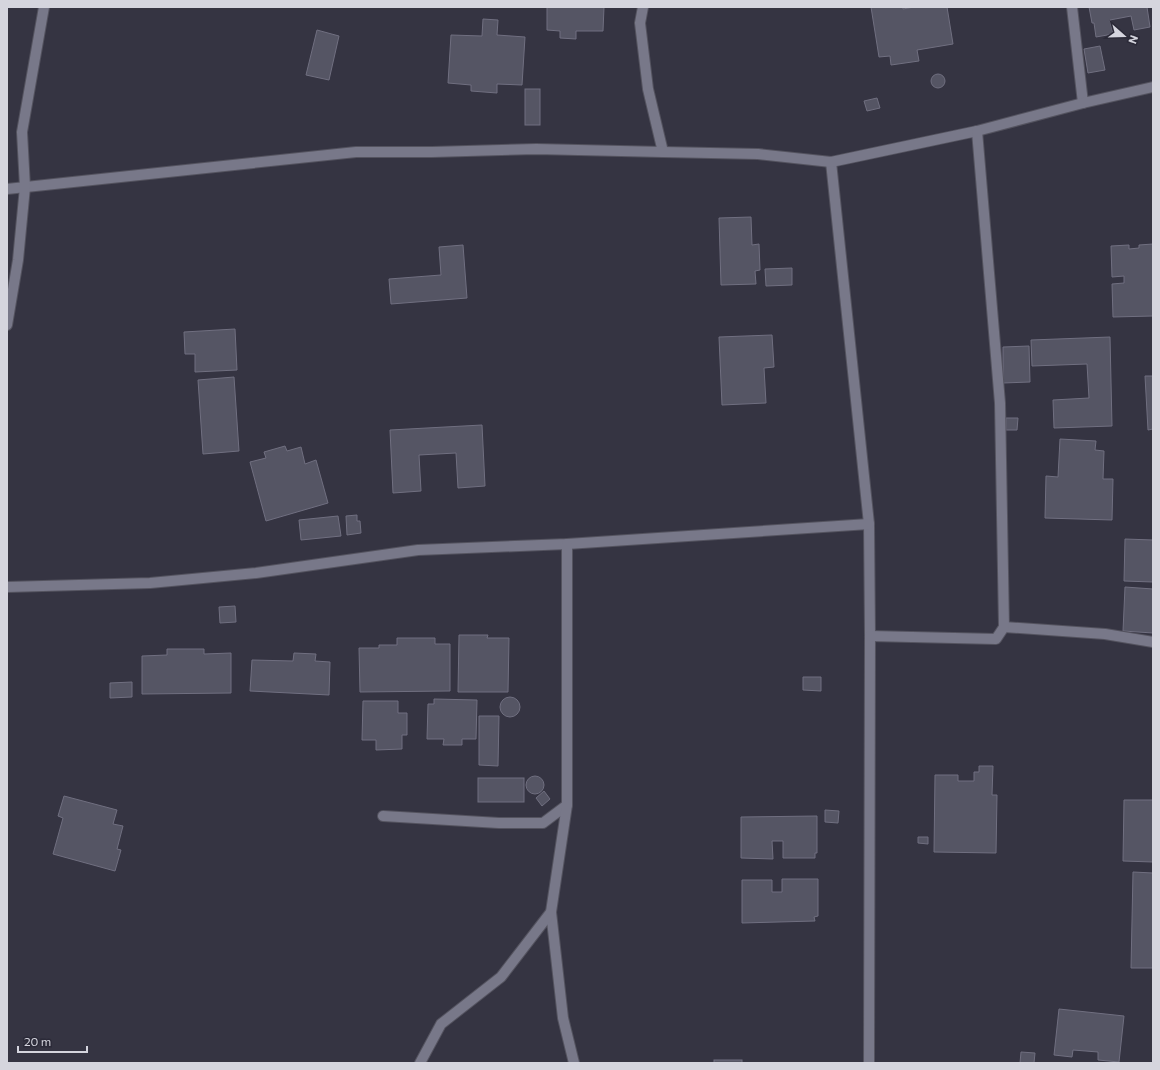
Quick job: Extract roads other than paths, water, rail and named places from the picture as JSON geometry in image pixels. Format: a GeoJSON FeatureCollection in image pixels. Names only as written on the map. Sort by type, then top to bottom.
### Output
{"type":"FeatureCollection","features":[{"type":"Feature","properties":{"kind":"street"},"geometry":{"type":"LineString","coordinates":[[7,324],[18,260],[25,187],[22,132],[44,7]]}},
{"type":"Feature","properties":{"kind":"street"},"geometry":{"type":"LineString","coordinates":[[643,7],[640,23],[648,89],[664,152]]}},
{"type":"Feature","properties":{"kind":"street"},"geometry":{"type":"LineString","coordinates":[[1072,7],[1083,103]]}},
{"type":"Feature","properties":{"kind":"street"},"geometry":{"type":"LineString","coordinates":[[7,188],[356,152],[432,152],[536,149],[758,154],[831,162],[977,131],[1083,103],[1153,88]]}},
{"type":"Feature","properties":{"kind":"street"},"geometry":{"type":"LineString","coordinates":[[870,636],[996,639],[1004,627],[1000,403],[977,131]]}},
{"type":"Feature","properties":{"kind":"street"},"geometry":{"type":"LineString","coordinates":[[831,162],[869,524],[869,1063]]}},
{"type":"Feature","properties":{"kind":"street"},"geometry":{"type":"LineString","coordinates":[[7,587],[150,583],[256,573],[418,550],[567,544],[869,524]]}},
{"type":"Feature","properties":{"kind":"street"},"geometry":{"type":"LineString","coordinates":[[567,544],[567,805],[551,912],[563,1018],[574,1063]]}},
{"type":"Feature","properties":{"kind":"street"},"geometry":{"type":"LineString","coordinates":[[1004,627],[1105,634],[1153,642]]}},
{"type":"Feature","properties":{"kind":"street"},"geometry":{"type":"LineString","coordinates":[[383,816],[500,823],[543,823],[567,805]]}},
{"type":"Feature","properties":{"kind":"street"},"geometry":{"type":"LineString","coordinates":[[420,1063],[441,1024],[501,977],[551,912]]}}]}
